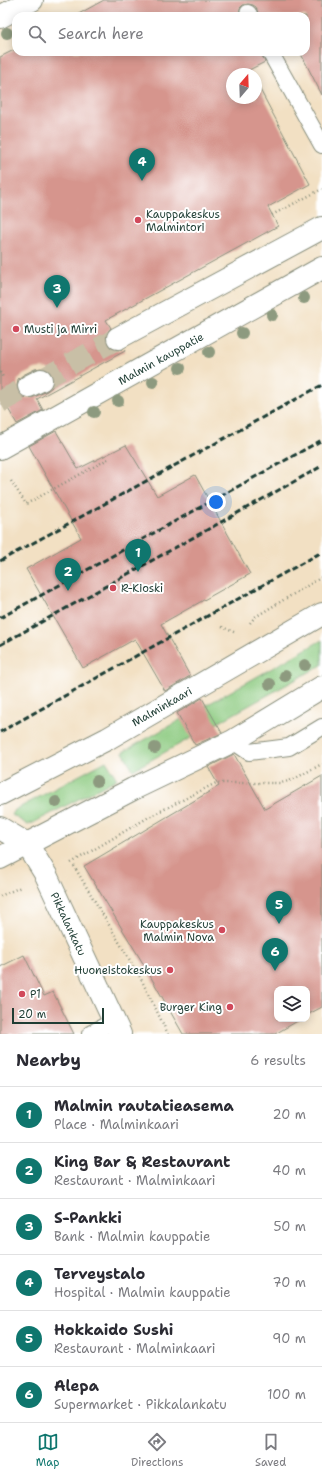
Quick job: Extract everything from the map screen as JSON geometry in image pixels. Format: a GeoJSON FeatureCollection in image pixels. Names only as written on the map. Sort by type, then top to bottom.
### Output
{"type":"FeatureCollection","features":[{"type":"Feature","properties":{"kind":"main road"},"geometry":{"type":"LineString","coordinates":[[0,17],[32,0]]}},
{"type":"Feature","properties":{"kind":"main road"},"geometry":{"type":"LineString","coordinates":[[118,338],[322,228]]}},
{"type":"Feature","properties":{"kind":"main road","name":"Malmin kauppatie"},"geometry":{"type":"LineString","coordinates":[[0,448],[322,268]]}},
{"type":"Feature","properties":{"kind":"main road","name":"Malminkaari"},"geometry":{"type":"LineString","coordinates":[[0,794],[107,739],[322,614]]}},
{"type":"Feature","properties":{"kind":"main road"},"geometry":{"type":"LineString","coordinates":[[0,858],[133,789],[233,741],[322,687]]}},
{"type":"Feature","properties":{"kind":"main road","name":"Pikkalankatu"},"geometry":{"type":"LineString","coordinates":[[0,828],[27,844],[46,875],[117,1028]]}},
{"type":"Feature","properties":{"kind":"lane"},"geometry":{"type":"LineString","coordinates":[[272,56],[322,145]]}},
{"type":"Feature","properties":{"kind":"lane"},"geometry":{"type":"LineString","coordinates":[[233,741],[249,752],[289,747],[322,727]]}},
{"type":"Feature","properties":{"kind":"lane"},"geometry":{"type":"LineString","coordinates":[[90,1034],[117,1028]]}},
{"type":"Feature","properties":{"kind":"path"},"geometry":{"type":"LineString","coordinates":[[272,215],[322,189]]}},
{"type":"Feature","properties":{"kind":"path"},"geometry":{"type":"LineString","coordinates":[[0,372],[4,377]]}},
{"type":"Feature","properties":{"kind":"path"},"geometry":{"type":"LineString","coordinates":[[12,481],[26,504],[108,459]]}},
{"type":"Feature","properties":{"kind":"path"},"geometry":{"type":"LineString","coordinates":[[250,623],[255,617],[322,577]]}},
{"type":"Feature","properties":{"kind":"path"},"geometry":{"type":"LineString","coordinates":[[222,627],[240,635]]}},
{"type":"Feature","properties":{"kind":"path"},"geometry":{"type":"LineString","coordinates":[[0,896],[72,863],[149,817],[205,787],[216,783],[281,783],[292,780],[322,764]]}},
{"type":"Feature","properties":{"kind":"path"},"geometry":{"type":"LineString","coordinates":[[72,863],[141,979],[168,1034]]}},
{"type":"Feature","properties":{"kind":"green space"},"geometry":{"type":"Polygon","coordinates":[[[322,640],[322,665],[133,770],[123,752],[322,640]]]}},
{"type":"Feature","properties":{"kind":"green space"},"geometry":{"type":"Polygon","coordinates":[[[106,761],[117,779],[28,825],[12,815],[15,810],[106,761]]]}},
{"type":"Feature","properties":{"kind":"building"},"geometry":{"type":"Polygon","coordinates":[[[104,0],[322,0],[322,95],[302,56],[310,56],[310,12],[258,12],[256,7],[248,4],[243,5],[240,8],[240,12],[82,12],[104,0]]]}},
{"type":"Feature","properties":{"kind":"building","name":"Kauppakeskus Malmintori"},"geometry":{"type":"Polygon","coordinates":[[[12,51],[12,56],[263,56],[265,62],[253,68],[226,68],[226,104],[262,104],[262,93],[310,184],[268,207],[278,226],[106,320],[111,328],[107,332],[107,344],[112,349],[124,349],[125,351],[37,399],[43,410],[17,424],[0,395],[0,57],[12,51]],[[35,369],[18,379],[18,391],[22,397],[34,397],[52,387],[52,374],[48,369],[35,369]]]}},
{"type":"Feature","properties":{"kind":"building"},"geometry":{"type":"Polygon","coordinates":[[[56,431],[78,469],[126,445],[157,496],[195,475],[250,574],[161,624],[190,676],[165,691],[135,639],[83,668],[26,569],[81,538],[29,446],[56,431]]]}},
{"type":"Feature","properties":{"kind":"building"},"geometry":{"type":"Polygon","coordinates":[[[202,698],[222,733],[195,745],[177,713],[202,698]]]}},
{"type":"Feature","properties":{"kind":"building","name":"Kauppakeskus Malmin Nova"},"geometry":{"type":"Polygon","coordinates":[[[234,754],[265,809],[322,776],[322,1007],[310,1013],[310,986],[274,986],[274,1022],[296,1022],[275,1034],[183,1034],[144,965],[84,866],[219,786],[208,767],[234,754]]]}},
{"type":"Feature","properties":{"kind":"building","name":"P1"},"geometry":{"type":"Polygon","coordinates":[[[24,955],[44,996],[53,992],[74,1034],[0,1034],[0,967],[24,955]]]}},
{"type":"Feature","properties":{"kind":"tunnel"},"geometry":{"type":"LineString","coordinates":[[41,380],[118,338]]}},
{"type":"Feature","properties":{"kind":"tunnel"},"geometry":{"type":"LineString","coordinates":[[0,402],[29,386]]}},
{"type":"Feature","properties":{"kind":"railway"},"geometry":{"type":"LineString","coordinates":[[0,561],[322,385]]}},
{"type":"Feature","properties":{"kind":"railway"},"geometry":{"type":"LineString","coordinates":[[0,618],[322,440]]}},
{"type":"Feature","properties":{"kind":"railway"},"geometry":{"type":"LineString","coordinates":[[0,645],[322,466]]}},
{"type":"Feature","properties":{"kind":"railway"},"geometry":{"type":"LineString","coordinates":[[0,732],[322,552]]}},
{"type":"Feature","properties":{"kind":"place","name":"Terveystalo"},"geometry":{"type":"Point","coordinates":[142,181]}},
{"type":"Feature","properties":{"kind":"place","name":"Kauppakeskus Malmintori"},"geometry":{"type":"Point","coordinates":[138,220]}},
{"type":"Feature","properties":{"kind":"place","name":"S-Pankki"},"geometry":{"type":"Point","coordinates":[57,308]}},
{"type":"Feature","properties":{"kind":"place","name":"Musti ja Mirri"},"geometry":{"type":"Point","coordinates":[16,329]}},
{"type":"Feature","properties":{"kind":"place","name":"Malmin rautatieasema"},"geometry":{"type":"Point","coordinates":[138,572]}},
{"type":"Feature","properties":{"kind":"place","name":"R-Kioski"},"geometry":{"type":"Point","coordinates":[113,588]}},
{"type":"Feature","properties":{"kind":"place","name":"King Bar & Restaurant"},"geometry":{"type":"Point","coordinates":[68,591]}},
{"type":"Feature","properties":{"kind":"place","name":"Hokkaido Sushi"},"geometry":{"type":"Point","coordinates":[279,924]}},
{"type":"Feature","properties":{"kind":"place","name":"Kauppakeskus Malmin Nova"},"geometry":{"type":"Point","coordinates":[222,930]}},
{"type":"Feature","properties":{"kind":"place","name":"Huoneistokeskus"},"geometry":{"type":"Point","coordinates":[170,970]}},
{"type":"Feature","properties":{"kind":"place","name":"Alepa"},"geometry":{"type":"Point","coordinates":[275,971]}},
{"type":"Feature","properties":{"kind":"place","name":"P1"},"geometry":{"type":"Point","coordinates":[22,994]}},
{"type":"Feature","properties":{"kind":"place","name":"Burger King"},"geometry":{"type":"Point","coordinates":[230,1007]}}]}
